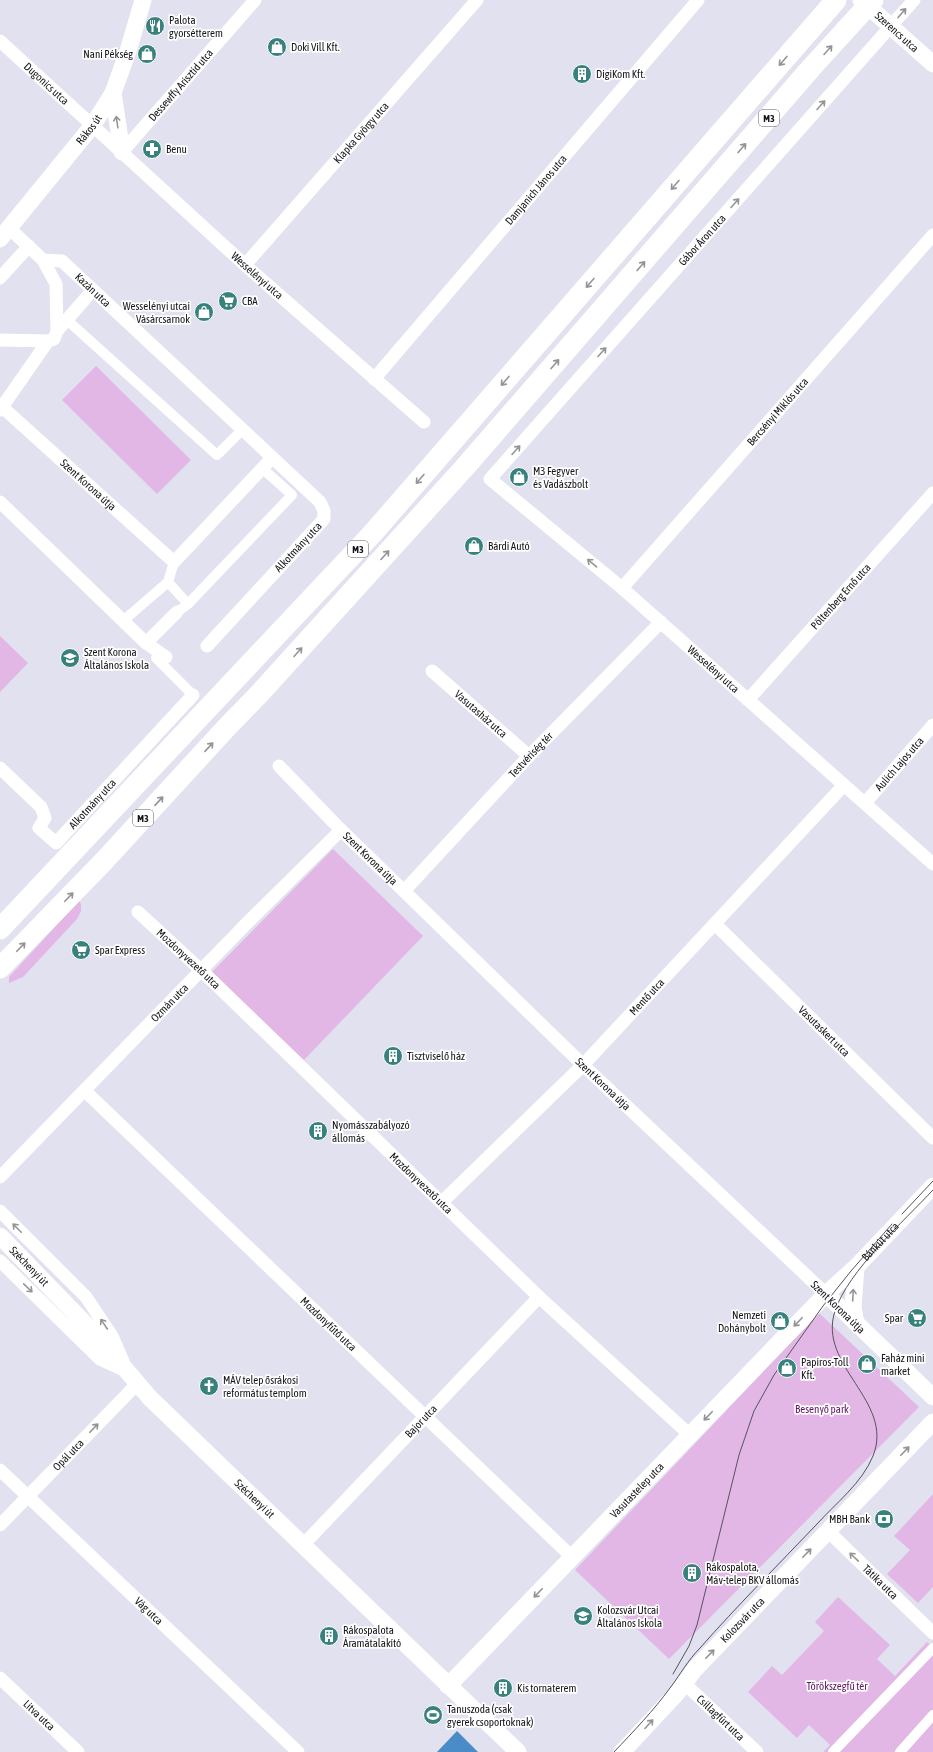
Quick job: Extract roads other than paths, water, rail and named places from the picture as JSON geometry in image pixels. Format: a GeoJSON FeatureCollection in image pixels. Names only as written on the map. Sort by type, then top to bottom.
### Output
{"type":"FeatureCollection","features":[{"type":"Feature","properties":{"kind":"main road","name":"M3"},"geometry":{"type":"LineString","coordinates":[[0,929],[372,534],[836,0]]}},
{"type":"Feature","properties":{"kind":"main road","name":"M3"},"geometry":{"type":"LineString","coordinates":[[0,968],[104,861],[261,692],[460,473],[867,2]]}},
{"type":"Feature","properties":{"kind":"street","name":"Rákos út"},"geometry":{"type":"LineString","coordinates":[[5,234],[93,125],[113,93],[128,51],[143,0]]}},
{"type":"Feature","properties":{"kind":"street","name":"Dessewffy Arisztid utca"},"geometry":{"type":"LineString","coordinates":[[122,152],[255,0]]}},
{"type":"Feature","properties":{"kind":"street","name":"Klapka György utca"},"geometry":{"type":"LineString","coordinates":[[245,265],[476,0]]}},
{"type":"Feature","properties":{"kind":"street","name":"Damjanich János utca"},"geometry":{"type":"LineString","coordinates":[[374,378],[698,0]]}},
{"type":"Feature","properties":{"kind":"street","name":"Gábor Áron utca"},"geometry":{"type":"LineString","coordinates":[[490,479],[914,0]]}},
{"type":"Feature","properties":{"kind":"street","name":"Szerencs utca"},"geometry":{"type":"LineString","coordinates":[[867,2],[933,64]]}},
{"type":"Feature","properties":{"kind":"street","name":"Dugonics utca"},"geometry":{"type":"LineString","coordinates":[[0,41],[93,125]]}},
{"type":"Feature","properties":{"kind":"street"},"geometry":{"type":"LineString","coordinates":[[113,93],[122,152]]}},
{"type":"Feature","properties":{"kind":"street","name":"Wesselényi utca"},"geometry":{"type":"LineString","coordinates":[[93,125],[245,265],[424,422]]}},
{"type":"Feature","properties":{"kind":"street"},"geometry":{"type":"LineString","coordinates":[[5,234],[29,246],[43,260],[56,284],[57,331]]}},
{"type":"Feature","properties":{"kind":"street","name":"Bercsényi Miklós utca"},"geometry":{"type":"LineString","coordinates":[[622,588],[933,235]]}},
{"type":"Feature","properties":{"kind":"street"},"geometry":{"type":"LineString","coordinates":[[0,278],[29,246]]}},
{"type":"Feature","properties":{"kind":"street","name":"Kazán utca"},"geometry":{"type":"LineString","coordinates":[[43,260],[62,261],[92,291],[272,458]]}},
{"type":"Feature","properties":{"kind":"street"},"geometry":{"type":"LineString","coordinates":[[0,340],[48,341],[54,339],[57,331],[92,291]]}},
{"type":"Feature","properties":{"kind":"street"},"geometry":{"type":"LineString","coordinates":[[67,320],[217,455],[242,430]]}},
{"type":"Feature","properties":{"kind":"street"},"geometry":{"type":"LineString","coordinates":[[1,408],[48,341]]}},
{"type":"Feature","properties":{"kind":"street","name":"Szent Korona útja"},"geometry":{"type":"LineString","coordinates":[[1,408],[174,562]]}},
{"type":"Feature","properties":{"kind":"street"},"geometry":{"type":"LineString","coordinates":[[123,621],[168,582],[174,562],[272,458]]}},
{"type":"Feature","properties":{"kind":"street","name":"Alkotmány utca"},"geometry":{"type":"LineString","coordinates":[[207,646],[324,519],[324,511],[320,502],[272,458]]}},
{"type":"Feature","properties":{"kind":"street"},"geometry":{"type":"LineString","coordinates":[[146,643],[177,612],[188,604],[292,494],[262,468]]}},
{"type":"Feature","properties":{"kind":"street","name":"Wesselényi utca"},"geometry":{"type":"LineString","coordinates":[[490,479],[622,588],[933,864]]}},
{"type":"Feature","properties":{"kind":"street","name":"Pöltenberg Ernő utca"},"geometry":{"type":"LineString","coordinates":[[748,700],[933,493]]}},
{"type":"Feature","properties":{"kind":"street"},"geometry":{"type":"LineString","coordinates":[[0,502],[161,657],[193,695]]}},
{"type":"Feature","properties":{"kind":"street"},"geometry":{"type":"LineString","coordinates":[[168,582],[188,604]]}},
{"type":"Feature","properties":{"kind":"street","name":"Testvériség tér"},"geometry":{"type":"LineString","coordinates":[[404,891],[529,756],[661,622]]}},
{"type":"Feature","properties":{"kind":"street","name":"Vasutasház utca"},"geometry":{"type":"LineString","coordinates":[[432,672],[529,756]]}},
{"type":"Feature","properties":{"kind":"street","name":"Alkotmány utca"},"geometry":{"type":"LineString","coordinates":[[0,768],[41,807],[45,818],[39,828],[56,843],[193,695]]}},
{"type":"Feature","properties":{"kind":"street","name":"Aulich Lajos utca"},"geometry":{"type":"LineString","coordinates":[[865,803],[933,725]]}},
{"type":"Feature","properties":{"kind":"street","name":"Szent Korona útja"},"geometry":{"type":"LineString","coordinates":[[279,766],[341,830],[584,1065],[856,1322],[933,1397]]}},
{"type":"Feature","properties":{"kind":"street","name":"Mentő utca"},"geometry":{"type":"LineString","coordinates":[[442,1202],[584,1065],[650,991],[715,924],[844,785]]}},
{"type":"Feature","properties":{"kind":"street","name":"Ozmán utca"},"geometry":{"type":"LineString","coordinates":[[0,1177],[248,922],[341,830]]}},
{"type":"Feature","properties":{"kind":"street","name":"Mozdonyvezető utca"},"geometry":{"type":"LineString","coordinates":[[138,912],[202,971],[442,1202],[539,1298],[690,1434]]}},
{"type":"Feature","properties":{"kind":"street","name":"Vasutaskert utca"},"geometry":{"type":"LineString","coordinates":[[715,924],[933,1138]]}},
{"type":"Feature","properties":{"kind":"street","name":"Mozdonyfűtő utca"},"geometry":{"type":"LineString","coordinates":[[85,1091],[425,1418],[572,1557]]}},
{"type":"Feature","properties":{"kind":"street","name":"Bánkút utca"},"geometry":{"type":"LineString","coordinates":[[826,1294],[856,1267],[933,1186]]}},
{"type":"Feature","properties":{"kind":"street"},"geometry":{"type":"LineString","coordinates":[[0,1211],[86,1296],[112,1336],[132,1378]]}},
{"type":"Feature","properties":{"kind":"street","name":"Széchenyi út"},"geometry":{"type":"LineString","coordinates":[[0,1236],[59,1295],[98,1337],[132,1378],[448,1686],[518,1752]]}},
{"type":"Feature","properties":{"kind":"street"},"geometry":{"type":"LineString","coordinates":[[0,1261],[100,1359],[132,1378]]}},
{"type":"Feature","properties":{"kind":"street"},"geometry":{"type":"LineString","coordinates":[[856,1267],[853,1308],[856,1322]]}},
{"type":"Feature","properties":{"kind":"street","name":"Vasutastelep utca"},"geometry":{"type":"LineString","coordinates":[[448,1686],[826,1294]]}},
{"type":"Feature","properties":{"kind":"street","name":"Bajor utca"},"geometry":{"type":"LineString","coordinates":[[303,1545],[539,1298]]}},
{"type":"Feature","properties":{"kind":"street","name":"Opál utca"},"geometry":{"type":"LineString","coordinates":[[0,1525],[28,1496],[132,1378]]}},
{"type":"Feature","properties":{"kind":"street","name":"Kolozsvár utca"},"geometry":{"type":"LineString","coordinates":[[622,1752],[685,1684],[695,1669],[933,1422]]}},
{"type":"Feature","properties":{"kind":"street","name":"Vág utca"},"geometry":{"type":"LineString","coordinates":[[0,1470],[298,1752]]}},
{"type":"Feature","properties":{"kind":"street","name":"Tátika utca"},"geometry":{"type":"LineString","coordinates":[[828,1532],[933,1633]]}},
{"type":"Feature","properties":{"kind":"street"},"geometry":{"type":"LineString","coordinates":[[833,1752],[933,1648]]}},
{"type":"Feature","properties":{"kind":"street","name":"Litva utca"},"geometry":{"type":"LineString","coordinates":[[0,1678],[78,1752]]}},
{"type":"Feature","properties":{"kind":"street","name":"Csillagfürt utca"},"geometry":{"type":"LineString","coordinates":[[685,1684],[757,1752]]}},
{"type":"Feature","properties":{"kind":"street"},"geometry":{"type":"LineString","coordinates":[[900,1752],[933,1715]]}},
{"type":"Feature","properties":{"kind":"water"},"geometry":{"type":"Polygon","coordinates":[[[457,1731],[478,1752],[437,1752],[457,1731]]]}},
{"type":"Feature","properties":{"kind":"tram line"},"geometry":{"type":"LineString","coordinates":[[902,1214],[933,1181]]}},
{"type":"Feature","properties":{"kind":"tram line"},"geometry":{"type":"LineString","coordinates":[[614,1752],[657,1704],[696,1653],[743,1601],[848,1492],[868,1466],[873,1456],[877,1436],[874,1418],[866,1400],[845,1367],[836,1349],[832,1331],[835,1311],[842,1296],[864,1263],[933,1190]]}},
{"type":"Feature","properties":{"kind":"tram line"},"geometry":{"type":"LineString","coordinates":[[673,1674],[689,1646],[697,1625],[739,1455],[754,1411],[774,1375],[823,1306],[892,1224]]}},
{"type":"Feature","properties":{"kind":"place","name":"Palota gyorsétterem"},"geometry":{"type":"Point","coordinates":[155,26]}},
{"type":"Feature","properties":{"kind":"place","name":"Doki Vill Kft."},"geometry":{"type":"Point","coordinates":[277,47]}},
{"type":"Feature","properties":{"kind":"place","name":"Nani Pékség"},"geometry":{"type":"Point","coordinates":[147,54]}},
{"type":"Feature","properties":{"kind":"place","name":"DigiKom Kft."},"geometry":{"type":"Point","coordinates":[582,74]}},
{"type":"Feature","properties":{"kind":"place","name":"Benu"},"geometry":{"type":"Point","coordinates":[152,149]}},
{"type":"Feature","properties":{"kind":"place","name":"CBA"},"geometry":{"type":"Point","coordinates":[228,301]}},
{"type":"Feature","properties":{"kind":"place","name":"Wesselényi utcai Vásárcsarnok"},"geometry":{"type":"Point","coordinates":[204,312]}},
{"type":"Feature","properties":{"kind":"place","name":"M3 Fegyver és Vadászbolt"},"geometry":{"type":"Point","coordinates":[519,477]}},
{"type":"Feature","properties":{"kind":"place","name":"Bárdi Autó"},"geometry":{"type":"Point","coordinates":[474,546]}},
{"type":"Feature","properties":{"kind":"place","name":"Szent Korona Általános Iskola"},"geometry":{"type":"Point","coordinates":[70,658]}},
{"type":"Feature","properties":{"kind":"place","name":"Spar Express"},"geometry":{"type":"Point","coordinates":[81,950]}},
{"type":"Feature","properties":{"kind":"place","name":"Tisztviselő ház"},"geometry":{"type":"Point","coordinates":[393,1056]}},
{"type":"Feature","properties":{"kind":"place","name":"Nyomásszabályozó állomás"},"geometry":{"type":"Point","coordinates":[318,1131]}},
{"type":"Feature","properties":{"kind":"place","name":"Spar"},"geometry":{"type":"Point","coordinates":[917,1318]}},
{"type":"Feature","properties":{"kind":"place","name":"Nemzeti Dohánybolt"},"geometry":{"type":"Point","coordinates":[780,1321]}},
{"type":"Feature","properties":{"kind":"place","name":"Faház mini market"},"geometry":{"type":"Point","coordinates":[867,1364]}},
{"type":"Feature","properties":{"kind":"place","name":"Papíros-Toll Kft."},"geometry":{"type":"Point","coordinates":[787,1368]}},
{"type":"Feature","properties":{"kind":"place","name":"MÁV telep ősrákosi református templom"},"geometry":{"type":"Point","coordinates":[209,1386]}},
{"type":"Feature","properties":{"kind":"place","name":"MBH Bank"},"geometry":{"type":"Point","coordinates":[884,1519]}},
{"type":"Feature","properties":{"kind":"place","name":"Rákospalota, Máv-telep BKV állomás"},"geometry":{"type":"Point","coordinates":[692,1573]}},
{"type":"Feature","properties":{"kind":"place","name":"Kolozsvár Utcai Általános Iskola"},"geometry":{"type":"Point","coordinates":[583,1616]}},
{"type":"Feature","properties":{"kind":"place","name":"Rákospalota Áramátalakító"},"geometry":{"type":"Point","coordinates":[329,1636]}},
{"type":"Feature","properties":{"kind":"place","name":"Kis tornaterem"},"geometry":{"type":"Point","coordinates":[503,1688]}},
{"type":"Feature","properties":{"kind":"place","name":"Tanuszoda (csak gyerek csoportoknak)"},"geometry":{"type":"Point","coordinates":[433,1715]}},
{"type":"Feature","properties":{"kind":"park label","name":"Besenyő park"},"geometry":{"type":"Point","coordinates":[822,1409]}},
{"type":"Feature","properties":{"kind":"park label","name":"Törökszegfű tér"},"geometry":{"type":"Point","coordinates":[837,1686]}}]}
